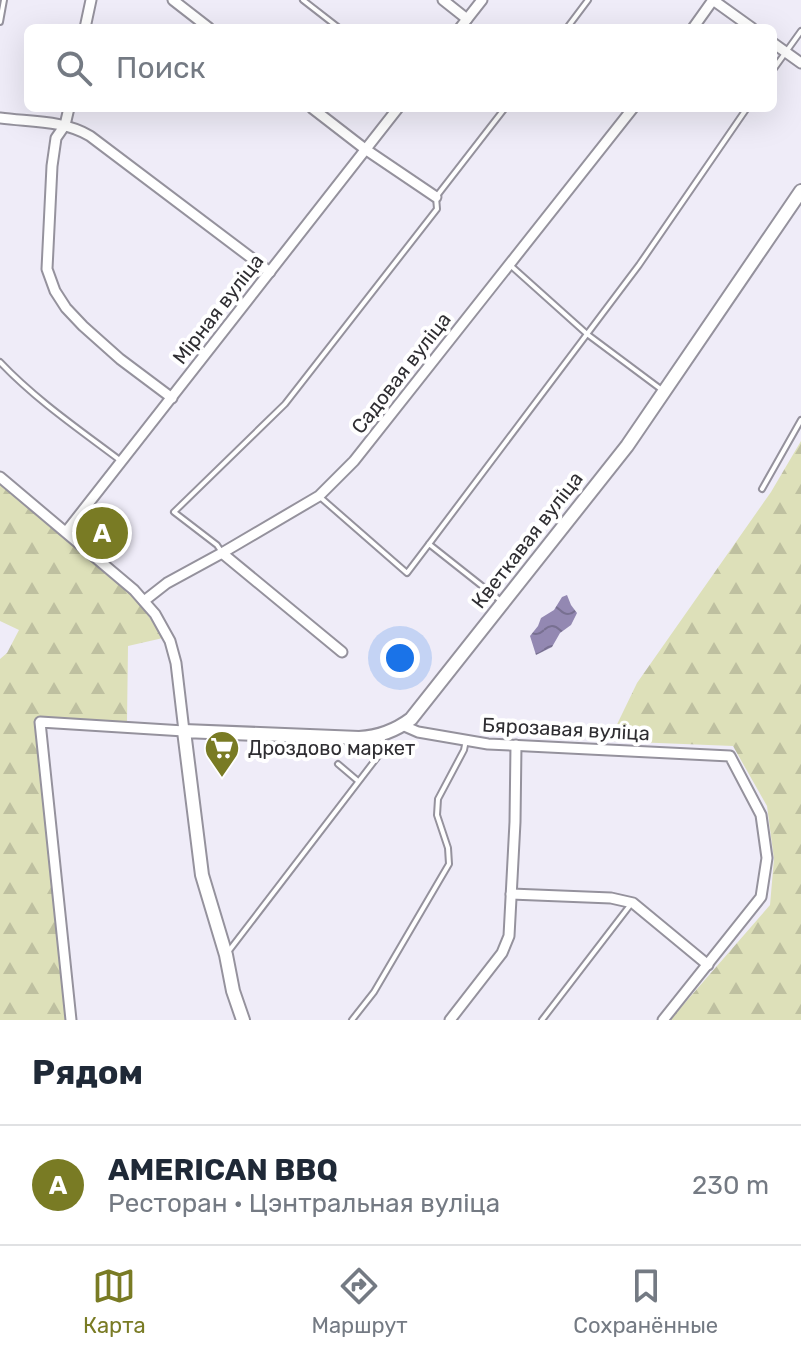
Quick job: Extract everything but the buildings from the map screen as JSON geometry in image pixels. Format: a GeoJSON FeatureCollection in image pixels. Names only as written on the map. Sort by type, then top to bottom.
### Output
{"type":"FeatureCollection","features":[{"type":"Feature","properties":{"kind":"street"},"geometry":{"type":"LineString","coordinates":[[86,24],[91,0]]}},
{"type":"Feature","properties":{"kind":"street"},"geometry":{"type":"LineString","coordinates":[[173,0],[204,24]]}},
{"type":"Feature","properties":{"kind":"street"},"geometry":{"type":"LineString","coordinates":[[443,0],[467,19]]}},
{"type":"Feature","properties":{"kind":"street"},"geometry":{"type":"LineString","coordinates":[[463,24],[482,0]]}},
{"type":"Feature","properties":{"kind":"street"},"geometry":{"type":"LineString","coordinates":[[696,24],[713,0],[746,24]]}},
{"type":"Feature","properties":{"kind":"street"},"geometry":{"type":"LineString","coordinates":[[777,46],[801,63]]}},
{"type":"Feature","properties":{"kind":"street"},"geometry":{"type":"LineString","coordinates":[[68,112],[65,125],[56,138],[47,269],[55,291],[66,308],[120,359],[172,398]]}},
{"type":"Feature","properties":{"kind":"street"},"geometry":{"type":"LineString","coordinates":[[317,112],[436,197]]}},
{"type":"Feature","properties":{"kind":"street","name":"Мірная вуліца"},"geometry":{"type":"LineString","coordinates":[[66,532],[395,112]]}},
{"type":"Feature","properties":{"kind":"street","name":"Садовая вуліца"},"geometry":{"type":"LineString","coordinates":[[144,601],[167,583],[319,496],[354,461],[630,112]]}},
{"type":"Feature","properties":{"kind":"street"},"geometry":{"type":"LineString","coordinates":[[0,118],[65,125],[90,136],[270,272]]}},
{"type":"Feature","properties":{"kind":"street","name":"Кветкавая вуліца"},"geometry":{"type":"LineString","coordinates":[[184,731],[359,738],[383,734],[402,725],[421,708],[627,446],[801,191]]}},
{"type":"Feature","properties":{"kind":"street"},"geometry":{"type":"LineString","coordinates":[[0,477],[134,590],[164,627],[176,663],[198,859],[243,1020]]}},
{"type":"Feature","properties":{"kind":"street"},"geometry":{"type":"LineString","coordinates":[[222,553],[342,652]]}},
{"type":"Feature","properties":{"kind":"street"},"geometry":{"type":"LineString","coordinates":[[71,1020],[40,722],[184,731]]}},
{"type":"Feature","properties":{"kind":"street","name":"Бярозавая вуліца"},"geometry":{"type":"LineString","coordinates":[[402,725],[418,732],[488,744],[730,756],[761,815],[767,858],[761,897],[708,965]]}},
{"type":"Feature","properties":{"kind":"street"},"geometry":{"type":"LineString","coordinates":[[450,1020],[502,953],[509,936],[516,745]]}},
{"type":"Feature","properties":{"kind":"street"},"geometry":{"type":"LineString","coordinates":[[511,894],[611,898],[633,903],[708,965],[663,1020]]}},
{"type":"Feature","properties":{"kind":"lane"},"geometry":{"type":"LineString","coordinates":[[0,22],[4,0]]}},
{"type":"Feature","properties":{"kind":"lane"},"geometry":{"type":"LineString","coordinates":[[303,0],[334,24]]}},
{"type":"Feature","properties":{"kind":"lane"},"geometry":{"type":"LineString","coordinates":[[570,24],[588,0]]}},
{"type":"Feature","properties":{"kind":"lane"},"geometry":{"type":"LineString","coordinates":[[777,64],[801,31]]}},
{"type":"Feature","properties":{"kind":"lane"},"geometry":{"type":"LineString","coordinates":[[222,553],[217,545],[174,512],[285,404],[437,209],[436,197],[502,112]]}},
{"type":"Feature","properties":{"kind":"lane"},"geometry":{"type":"LineString","coordinates":[[319,496],[407,573],[639,265],[744,112]]}},
{"type":"Feature","properties":{"kind":"lane"},"geometry":{"type":"LineString","coordinates":[[510,265],[587,334],[664,392]]}},
{"type":"Feature","properties":{"kind":"lane"},"geometry":{"type":"LineString","coordinates":[[0,362],[63,417],[121,461]]}},
{"type":"Feature","properties":{"kind":"lane"},"geometry":{"type":"LineString","coordinates":[[762,489],[801,420]]}},
{"type":"Feature","properties":{"kind":"lane"},"geometry":{"type":"LineString","coordinates":[[429,544],[504,602]]}},
{"type":"Feature","properties":{"kind":"lane"},"geometry":{"type":"LineString","coordinates":[[226,955],[382,751],[383,734]]}},
{"type":"Feature","properties":{"kind":"lane"},"geometry":{"type":"LineString","coordinates":[[352,1020],[374,992],[449,864],[448,848],[437,815],[438,799],[464,750],[466,740]]}},
{"type":"Feature","properties":{"kind":"lane"},"geometry":{"type":"LineString","coordinates":[[338,764],[358,781]]}},
{"type":"Feature","properties":{"kind":"lane"},"geometry":{"type":"LineString","coordinates":[[542,1020],[633,903]]}},
{"type":"Feature","properties":{"kind":"green space"},"geometry":{"type":"Polygon","coordinates":[[[801,441],[801,1020],[670,1020],[770,905],[774,859],[767,806],[733,746],[609,741],[637,683],[771,492],[801,441]]]}},
{"type":"Feature","properties":{"kind":"green space"},"geometry":{"type":"Polygon","coordinates":[[[0,481],[138,600],[163,638],[128,646],[127,722],[41,722],[70,1020],[0,1020],[0,659],[7,653],[19,630],[0,621],[0,481]]]}},
{"type":"Feature","properties":{"kind":"water"},"geometry":{"type":"Polygon","coordinates":[[[567,595],[577,613],[571,625],[560,633],[552,647],[536,655],[530,636],[541,618],[554,610],[562,597],[567,595]]]}},
{"type":"Feature","properties":{"kind":"place","name":"AMERICAN BBQ"},"geometry":{"type":"Point","coordinates":[102,533]}},
{"type":"Feature","properties":{"kind":"place","name":"Дроздово маркет"},"geometry":{"type":"Point","coordinates":[222,779]}}]}
